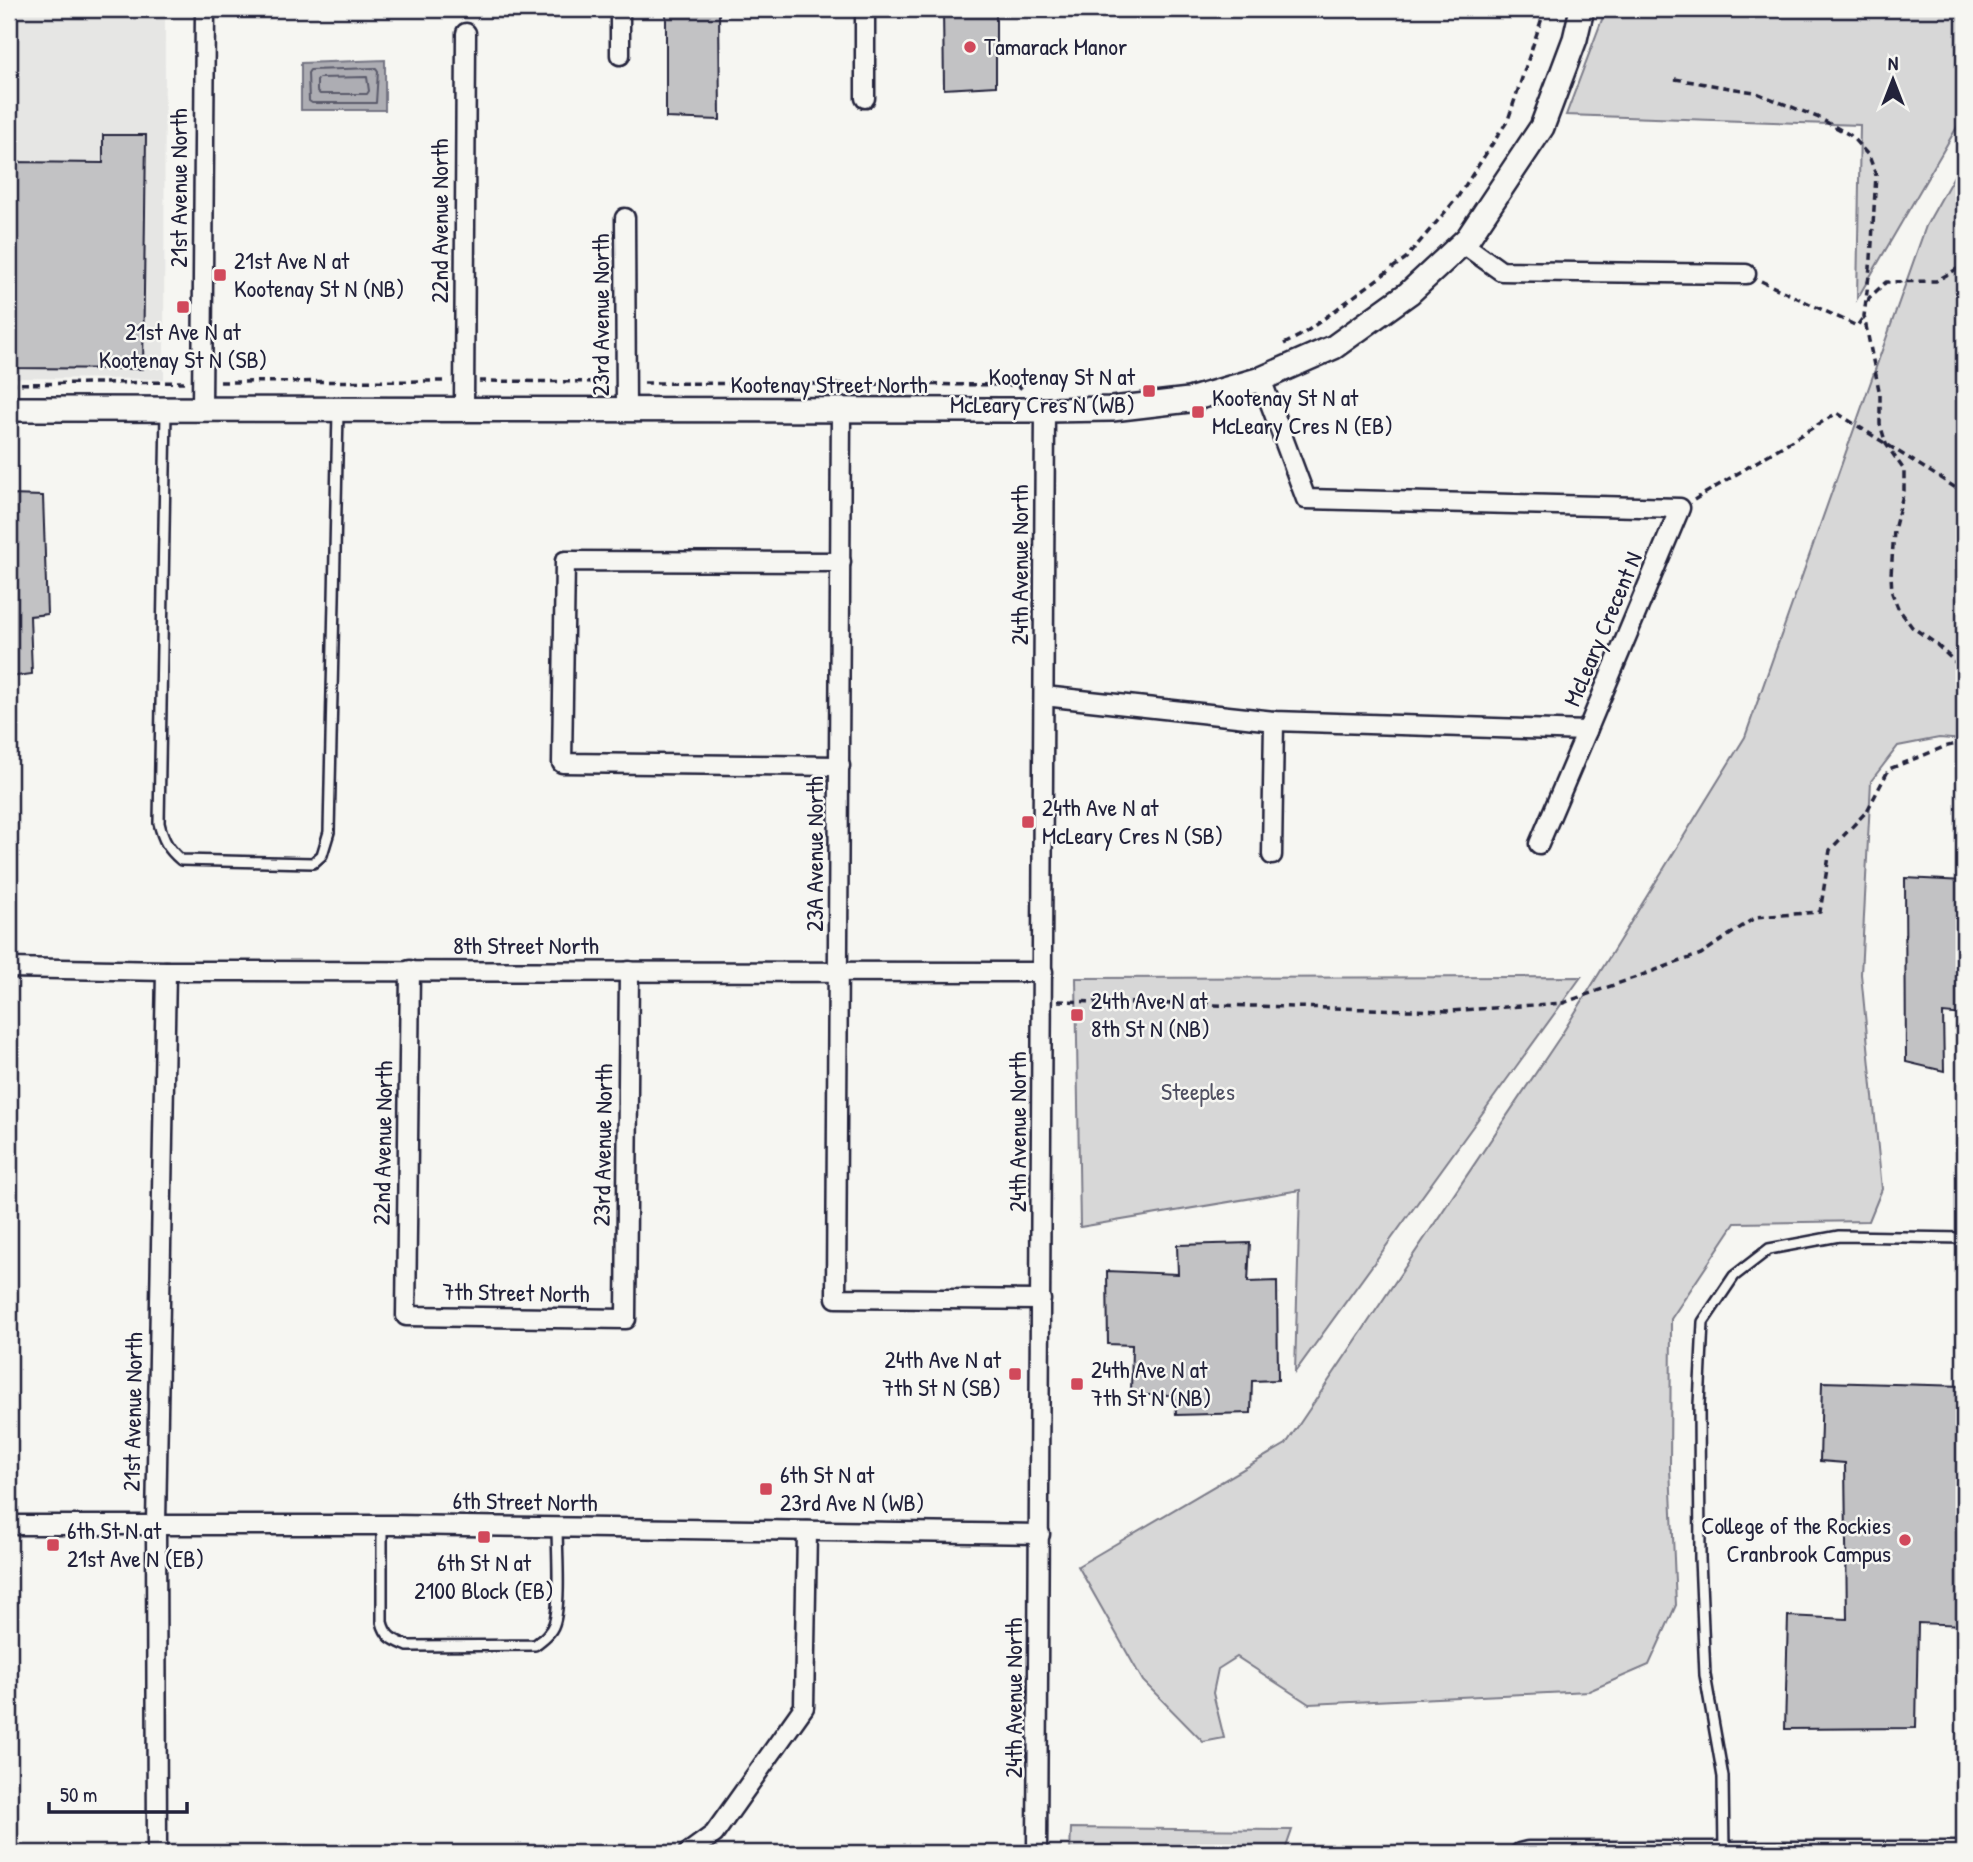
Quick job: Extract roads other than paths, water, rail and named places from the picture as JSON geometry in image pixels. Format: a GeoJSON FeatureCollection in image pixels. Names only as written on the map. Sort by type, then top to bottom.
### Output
{"type":"FeatureCollection","features":[{"type":"Feature","properties":{"kind":"street","name":"21st Avenue North"},"geometry":{"type":"LineString","coordinates":[[202,409],[205,9]]}},
{"type":"Feature","properties":{"kind":"street"},"geometry":{"type":"LineString","coordinates":[[620,9],[620,55]]}},
{"type":"Feature","properties":{"kind":"street"},"geometry":{"type":"LineString","coordinates":[[866,9],[866,98]]}},
{"type":"Feature","properties":{"kind":"street","name":"Kootenay Street North"},"geometry":{"type":"LineString","coordinates":[[9,409],[1045,410],[1112,409],[1189,400],[1261,379],[1334,347],[1409,293],[1468,238],[1542,127],[1575,39],[1582,9]]}},
{"type":"Feature","properties":{"kind":"street","name":"22nd Avenue North"},"geometry":{"type":"LineString","coordinates":[[464,409],[466,33]]}},
{"type":"Feature","properties":{"kind":"street","name":"23rd Avenue North"},"geometry":{"type":"LineString","coordinates":[[625,219],[626,411]]}},
{"type":"Feature","properties":{"kind":"street"},"geometry":{"type":"LineString","coordinates":[[1462,243],[1501,271],[1746,274]]}},
{"type":"Feature","properties":{"kind":"street","name":"McLeary Crecent N"},"geometry":{"type":"LineString","coordinates":[[1044,696],[1275,721],[1587,731],[1681,508],[1306,499],[1261,379]]}},
{"type":"Feature","properties":{"kind":"street","name":"24th Avenue North"},"geometry":{"type":"LineString","coordinates":[[1037,1853],[1045,410]]}},
{"type":"Feature","properties":{"kind":"street","name":"23A Avenue North"},"geometry":{"type":"LineString","coordinates":[[841,411],[836,1298],[1041,1300]]}},
{"type":"Feature","properties":{"kind":"street"},"geometry":{"type":"LineString","coordinates":[[840,766],[562,764],[565,561],[841,562]]}},
{"type":"Feature","properties":{"kind":"street"},"geometry":{"type":"LineString","coordinates":[[1272,855],[1275,721]]}},
{"type":"Feature","properties":{"kind":"street"},"geometry":{"type":"LineString","coordinates":[[1539,844],[1587,731]]}},
{"type":"Feature","properties":{"kind":"street","name":"8th Street North"},"geometry":{"type":"LineString","coordinates":[[9,968],[166,971],[1043,972]]}},
{"type":"Feature","properties":{"kind":"street","name":"22nd Avenue North"},"geometry":{"type":"LineString","coordinates":[[406,1316],[410,970]]}},
{"type":"Feature","properties":{"kind":"street","name":"21st Avenue North"},"geometry":{"type":"LineString","coordinates":[[157,1853],[156,1523],[166,971]]}},
{"type":"Feature","properties":{"kind":"street","name":"23rd Avenue North"},"geometry":{"type":"LineString","coordinates":[[626,1319],[629,971]]}},
{"type":"Feature","properties":{"kind":"street","name":"7th Street North"},"geometry":{"type":"LineString","coordinates":[[406,1316],[626,1319]]}},
{"type":"Feature","properties":{"kind":"street","name":"6th Street North"},"geometry":{"type":"LineString","coordinates":[[9,1525],[156,1523],[1040,1534]]}},
{"type":"Feature","properties":{"kind":"street"},"geometry":{"type":"LineString","coordinates":[[688,1853],[714,1834],[804,1707],[807,1531]]}},
{"type":"Feature","properties":{"kind":"street"},"geometry":{"type":"LineString","coordinates":[[1520,1853],[1964,1851]]}},
{"type":"Feature","properties":{"kind":"lane"},"geometry":{"type":"LineString","coordinates":[[166,409],[159,823],[163,838],[170,851],[181,860],[313,863],[322,855],[329,832],[338,409]]}},
{"type":"Feature","properties":{"kind":"lane"},"geometry":{"type":"LineString","coordinates":[[1724,1851],[1723,1777],[1705,1675],[1700,1558],[1699,1405],[1703,1322],[1734,1276],[1769,1249],[1839,1236],[1964,1238]]}},
{"type":"Feature","properties":{"kind":"lane"},"geometry":{"type":"LineString","coordinates":[[382,1525],[382,1622],[385,1634],[408,1646],[535,1645],[554,1626],[557,1527]]}},
{"type":"Feature","properties":{"kind":"water"},"geometry":{"type":"Polygon","coordinates":[[[385,60],[385,110],[301,110],[301,63],[385,60]]]}},
{"type":"Feature","properties":{"kind":"place","name":"Tamarack Manor"},"geometry":{"type":"Point","coordinates":[970,47]}},
{"type":"Feature","properties":{"kind":"place","name":"21st Ave N at Kootenay St N (NB)"},"geometry":{"type":"Point","coordinates":[220,275]}},
{"type":"Feature","properties":{"kind":"place","name":"21st Ave N at Kootenay St N (SB)"},"geometry":{"type":"Point","coordinates":[183,307]}},
{"type":"Feature","properties":{"kind":"place","name":"Kootenay St N at McLeary Cres N (WB)"},"geometry":{"type":"Point","coordinates":[1149,391]}},
{"type":"Feature","properties":{"kind":"place","name":"Kootenay St N at McLeary Cres N (EB)"},"geometry":{"type":"Point","coordinates":[1198,412]}},
{"type":"Feature","properties":{"kind":"place","name":"24th Ave N at McLeary Cres N (SB)"},"geometry":{"type":"Point","coordinates":[1028,822]}},
{"type":"Feature","properties":{"kind":"place","name":"24th Ave N at 8th St N (NB)"},"geometry":{"type":"Point","coordinates":[1077,1015]}},
{"type":"Feature","properties":{"kind":"place","name":"24th Ave N at 7th St N (SB)"},"geometry":{"type":"Point","coordinates":[1015,1374]}},
{"type":"Feature","properties":{"kind":"place","name":"24th Ave N at 7th St N (NB)"},"geometry":{"type":"Point","coordinates":[1077,1384]}},
{"type":"Feature","properties":{"kind":"place","name":"6th St N at 23rd Ave N (WB)"},"geometry":{"type":"Point","coordinates":[766,1489]}},
{"type":"Feature","properties":{"kind":"place","name":"6th St N at 2100 Block (EB)"},"geometry":{"type":"Point","coordinates":[484,1537]}},
{"type":"Feature","properties":{"kind":"place","name":"College of the Rockies Cranbrook Campus"},"geometry":{"type":"Point","coordinates":[1905,1540]}},
{"type":"Feature","properties":{"kind":"place","name":"6th St N at 21st Ave N (EB)"},"geometry":{"type":"Point","coordinates":[53,1545]}},
{"type":"Feature","properties":{"kind":"park label","name":"Steeples"},"geometry":{"type":"Point","coordinates":[1198,1092]}}]}
